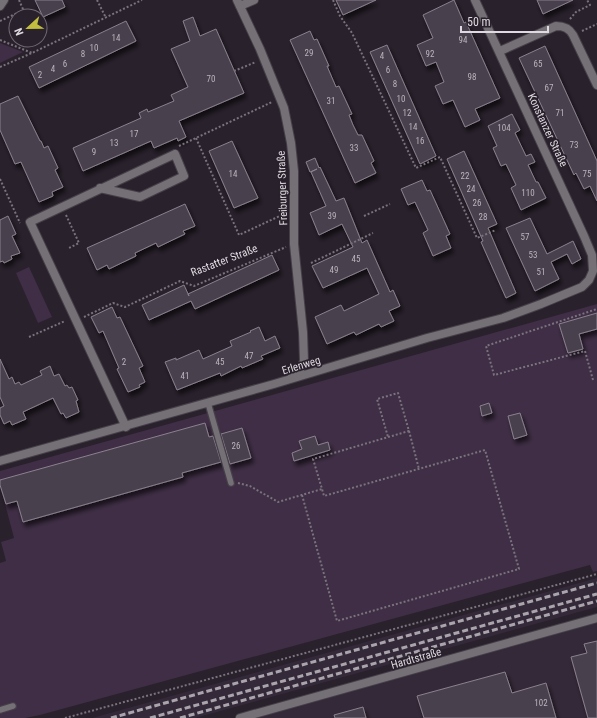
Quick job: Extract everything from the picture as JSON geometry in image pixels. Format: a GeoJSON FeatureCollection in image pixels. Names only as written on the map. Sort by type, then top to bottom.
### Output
{"type":"FeatureCollection","features":[{"type":"Feature","properties":{"kind":"street"},"geometry":{"type":"LineString","coordinates":[[0,6],[4,0]]}},
{"type":"Feature","properties":{"kind":"street"},"geometry":{"type":"LineString","coordinates":[[238,3],[254,0]]}},
{"type":"Feature","properties":{"kind":"street","name":"Konstanzer Straße"},"geometry":{"type":"LineString","coordinates":[[475,0],[500,51],[584,236],[592,255],[595,272]]}},
{"type":"Feature","properties":{"kind":"street","name":"Freiburger Straße"},"geometry":{"type":"LineString","coordinates":[[238,3],[264,59],[284,108],[291,143],[294,171],[294,244],[303,332],[304,361],[299,372],[289,380]]}},
{"type":"Feature","properties":{"kind":"street"},"geometry":{"type":"LineString","coordinates":[[500,51],[556,26],[564,26],[571,31],[597,85]]}},
{"type":"Feature","properties":{"kind":"street"},"geometry":{"type":"LineString","coordinates":[[100,188],[140,197],[184,176],[175,154],[100,188],[30,222],[126,427]]}},
{"type":"Feature","properties":{"kind":"street","name":"Erlenweg"},"geometry":{"type":"LineString","coordinates":[[0,461],[126,427],[427,338],[504,318],[582,287],[595,272]]}},
{"type":"Feature","properties":{"kind":"street","name":"Hardtstraße"},"geometry":{"type":"LineString","coordinates":[[240,718],[597,618]]}},
{"type":"Feature","properties":{"kind":"lane"},"geometry":{"type":"LineString","coordinates":[[208,403],[231,483]]}},
{"type":"Feature","properties":{"kind":"lane"},"geometry":{"type":"LineString","coordinates":[[0,710],[13,706]]}},
{"type":"Feature","properties":{"kind":"path"},"geometry":{"type":"LineString","coordinates":[[97,0],[106,18]]}},
{"type":"Feature","properties":{"kind":"path"},"geometry":{"type":"LineString","coordinates":[[0,67],[142,0]]}},
{"type":"Feature","properties":{"kind":"path"},"geometry":{"type":"LineString","coordinates":[[333,0],[340,16],[352,33],[416,168],[440,157],[477,238],[496,230]]}},
{"type":"Feature","properties":{"kind":"path"},"geometry":{"type":"LineString","coordinates":[[564,26],[576,12],[590,5],[587,0]]}},
{"type":"Feature","properties":{"kind":"path"},"geometry":{"type":"LineString","coordinates":[[573,35],[597,24]]}},
{"type":"Feature","properties":{"kind":"path"},"geometry":{"type":"LineString","coordinates":[[0,40],[32,53]]}},
{"type":"Feature","properties":{"kind":"path"},"geometry":{"type":"LineString","coordinates":[[234,71],[264,59]]}},
{"type":"Feature","properties":{"kind":"path"},"geometry":{"type":"LineString","coordinates":[[174,149],[280,98]]}},
{"type":"Feature","properties":{"kind":"path"},"geometry":{"type":"LineString","coordinates":[[196,138],[239,235],[294,209]]}},
{"type":"Feature","properties":{"kind":"path"},"geometry":{"type":"LineString","coordinates":[[0,179],[22,225],[30,222]]}},
{"type":"Feature","properties":{"kind":"path"},"geometry":{"type":"LineString","coordinates":[[364,216],[390,204]]}},
{"type":"Feature","properties":{"kind":"path"},"geometry":{"type":"LineString","coordinates":[[62,206],[79,243],[69,248]]}},
{"type":"Feature","properties":{"kind":"path"},"geometry":{"type":"LineString","coordinates":[[312,263],[373,233]]}},
{"type":"Feature","properties":{"kind":"path","name":"Rastatter Straße"},"geometry":{"type":"LineString","coordinates":[[29,337],[113,303],[125,307],[180,282],[194,286],[294,244]]}},
{"type":"Feature","properties":{"kind":"path"},"geometry":{"type":"LineString","coordinates":[[593,380],[585,351],[494,375],[486,346],[597,309]]}},
{"type":"Feature","properties":{"kind":"path"},"geometry":{"type":"LineString","coordinates":[[388,437],[377,399],[398,393],[419,468]]}},
{"type":"Feature","properties":{"kind":"path"},"geometry":{"type":"LineString","coordinates":[[302,495],[337,621],[519,569],[485,450],[324,496],[313,459],[409,431]]}},
{"type":"Feature","properties":{"kind":"path"},"geometry":{"type":"LineString","coordinates":[[231,483],[250,486],[278,502],[322,489]]}},
{"type":"Feature","properties":{"kind":"path"},"geometry":{"type":"LineString","coordinates":[[65,718],[597,574]]}},
{"type":"Feature","properties":{"kind":"shaded area"},"geometry":{"type":"Polygon","coordinates":[[[0,43],[8,46],[8,48],[13,48],[23,52],[0,63],[0,43]]]}},
{"type":"Feature","properties":{"kind":"shaded area"},"geometry":{"type":"Polygon","coordinates":[[[29,267],[52,317],[38,323],[16,273],[29,267]]]}},
{"type":"Feature","properties":{"kind":"shaded area"},"geometry":{"type":"Polygon","coordinates":[[[597,304],[597,571],[593,572],[590,565],[40,715],[25,718],[0,718],[0,563],[6,561],[1,542],[14,538],[0,485],[0,471],[597,304]]]}},
{"type":"Feature","properties":{"kind":"shaded area"},"geometry":{"type":"Polygon","coordinates":[[[597,578],[597,607],[195,718],[92,718],[597,578]]]}},
{"type":"Feature","properties":{"kind":"shaded area"},"geometry":{"type":"Polygon","coordinates":[[[597,623],[597,718],[258,718],[440,667],[597,623]]]}},
{"type":"Feature","properties":{"kind":"building"},"geometry":{"type":"Polygon","coordinates":[[[35,0],[62,0],[65,7],[48,15],[48,8],[39,8],[35,0]]]}},
{"type":"Feature","properties":{"kind":"building"},"geometry":{"type":"Polygon","coordinates":[[[336,0],[376,0],[343,15],[336,0]]]}},
{"type":"Feature","properties":{"kind":"building"},"geometry":{"type":"Polygon","coordinates":[[[454,0],[464,23],[466,22],[500,98],[475,109],[480,120],[465,127],[453,100],[443,104],[435,86],[444,82],[436,62],[426,66],[417,45],[433,38],[423,15],[454,0]]]}},
{"type":"Feature","properties":{"kind":"building"},"geometry":{"type":"Polygon","coordinates":[[[537,0],[573,0],[543,14],[537,0]]]}},
{"type":"Feature","properties":{"kind":"building"},"geometry":{"type":"Polygon","coordinates":[[[193,17],[200,36],[216,29],[244,93],[179,121],[186,137],[178,141],[177,138],[154,148],[151,141],[83,171],[73,148],[141,118],[139,113],[147,109],[148,112],[174,101],[171,95],[188,87],[171,49],[190,41],[183,21],[193,17]]]}},
{"type":"Feature","properties":{"kind":"building"},"geometry":{"type":"Polygon","coordinates":[[[126,21],[136,41],[39,88],[29,67],[126,21]]]}},
{"type":"Feature","properties":{"kind":"building"},"geometry":{"type":"Polygon","coordinates":[[[310,31],[314,40],[317,39],[329,66],[327,66],[336,87],[339,86],[352,114],[349,115],[353,125],[358,135],[362,135],[374,161],[371,163],[376,173],[355,183],[290,40],[310,31]]]}},
{"type":"Feature","properties":{"kind":"building"},"geometry":{"type":"Polygon","coordinates":[[[387,45],[436,156],[420,164],[370,52],[387,45]]]}},
{"type":"Feature","properties":{"kind":"building"},"geometry":{"type":"Polygon","coordinates":[[[545,46],[597,161],[597,201],[590,186],[584,189],[576,173],[574,175],[519,58],[545,46]]]}},
{"type":"Feature","properties":{"kind":"building"},"geometry":{"type":"Polygon","coordinates":[[[18,96],[44,148],[48,146],[58,168],[55,170],[63,187],[52,192],[53,196],[39,202],[21,162],[15,164],[0,130],[0,104],[18,96]]]}},
{"type":"Feature","properties":{"kind":"building"},"geometry":{"type":"Polygon","coordinates":[[[512,114],[520,130],[515,133],[526,156],[531,154],[535,162],[528,165],[546,198],[521,210],[511,188],[516,185],[506,164],[501,166],[493,148],[497,146],[488,126],[512,114]]]}},
{"type":"Feature","properties":{"kind":"building"},"geometry":{"type":"Polygon","coordinates":[[[232,141],[258,198],[234,208],[209,151],[232,141]]]}},
{"type":"Feature","properties":{"kind":"building"},"geometry":{"type":"Polygon","coordinates":[[[464,151],[497,224],[488,228],[516,293],[506,298],[447,159],[464,151]]]}},
{"type":"Feature","properties":{"kind":"building"},"geometry":{"type":"Polygon","coordinates":[[[315,158],[336,201],[344,198],[362,243],[367,240],[390,292],[393,290],[400,306],[389,311],[394,321],[381,327],[379,324],[356,335],[354,332],[327,344],[315,317],[341,305],[344,311],[379,294],[367,268],[323,288],[312,266],[353,247],[342,224],[319,235],[310,213],[326,206],[311,172],[317,169],[310,172],[306,162],[315,158]]]}},
{"type":"Feature","properties":{"kind":"building"},"geometry":{"type":"Polygon","coordinates":[[[422,180],[427,191],[430,190],[450,234],[446,236],[451,248],[433,256],[423,233],[428,230],[415,202],[408,205],[401,189],[422,180]]]}},
{"type":"Feature","properties":{"kind":"building"},"geometry":{"type":"Polygon","coordinates":[[[185,204],[195,226],[183,231],[185,234],[158,247],[156,243],[135,253],[136,256],[109,269],[107,265],[97,270],[87,248],[185,204]]]}},
{"type":"Feature","properties":{"kind":"building"},"geometry":{"type":"Polygon","coordinates":[[[8,216],[16,234],[12,236],[20,253],[11,256],[12,259],[4,263],[3,261],[0,262],[0,220],[8,216]]]}},
{"type":"Feature","properties":{"kind":"building"},"geometry":{"type":"Polygon","coordinates":[[[530,218],[547,254],[573,241],[581,259],[572,264],[567,254],[551,262],[559,279],[535,291],[506,228],[530,218]]]}},
{"type":"Feature","properties":{"kind":"building"},"geometry":{"type":"Polygon","coordinates":[[[272,255],[279,270],[195,309],[191,301],[149,320],[142,305],[184,285],[188,294],[272,255]]]}},
{"type":"Feature","properties":{"kind":"building"},"geometry":{"type":"Polygon","coordinates":[[[112,307],[117,318],[120,317],[143,366],[139,368],[145,382],[139,385],[140,387],[128,392],[117,369],[119,368],[103,331],[99,333],[91,317],[112,307]]]}},
{"type":"Feature","properties":{"kind":"building"},"geometry":{"type":"Polygon","coordinates":[[[597,313],[597,329],[579,334],[583,349],[568,353],[559,324],[597,313]]]}},
{"type":"Feature","properties":{"kind":"building"},"geometry":{"type":"Polygon","coordinates":[[[259,327],[265,341],[275,336],[280,348],[261,356],[263,359],[242,368],[241,366],[221,376],[220,373],[177,390],[165,362],[176,358],[176,360],[199,350],[203,359],[232,346],[230,341],[259,327]]]}},
{"type":"Feature","properties":{"kind":"building"},"geometry":{"type":"Polygon","coordinates":[[[0,359],[9,379],[12,377],[15,384],[19,382],[21,385],[42,375],[40,371],[50,366],[54,376],[59,374],[65,386],[67,385],[69,388],[72,387],[78,400],[76,401],[79,412],[66,418],[63,413],[61,414],[53,398],[23,412],[26,419],[12,425],[10,421],[4,424],[0,415],[0,408],[4,406],[0,397],[0,359]]]}},
{"type":"Feature","properties":{"kind":"building"},"geometry":{"type":"Polygon","coordinates":[[[489,403],[492,413],[482,416],[480,406],[489,403]]]}},
{"type":"Feature","properties":{"kind":"building"},"geometry":{"type":"Polygon","coordinates":[[[520,413],[527,435],[514,439],[508,416],[520,413]]]}},
{"type":"Feature","properties":{"kind":"building"},"geometry":{"type":"Polygon","coordinates":[[[205,423],[209,437],[213,436],[221,462],[182,473],[183,477],[23,522],[17,501],[6,504],[0,485],[0,480],[205,423]]]}},
{"type":"Feature","properties":{"kind":"building"},"geometry":{"type":"Polygon","coordinates":[[[242,428],[251,458],[230,464],[221,434],[242,428]]]}},
{"type":"Feature","properties":{"kind":"building"},"geometry":{"type":"Polygon","coordinates":[[[315,436],[318,445],[328,442],[330,450],[294,461],[292,453],[302,449],[299,441],[315,436]]]}},
{"type":"Feature","properties":{"kind":"building"},"geometry":{"type":"Polygon","coordinates":[[[597,641],[597,718],[588,718],[571,657],[587,653],[584,644],[597,641]]]}},
{"type":"Feature","properties":{"kind":"building"},"geometry":{"type":"Polygon","coordinates":[[[505,672],[512,693],[546,683],[556,718],[424,718],[417,696],[505,672]]]}},
{"type":"Feature","properties":{"kind":"building"},"geometry":{"type":"Polygon","coordinates":[[[363,707],[366,718],[335,718],[334,715],[363,707]]]}},
{"type":"Feature","properties":{"kind":"railway"},"geometry":{"type":"LineString","coordinates":[[111,718],[597,583]]}},
{"type":"Feature","properties":{"kind":"railway"},"geometry":{"type":"LineString","coordinates":[[150,718],[597,594]]}},
{"type":"Feature","properties":{"kind":"railway"},"geometry":{"type":"LineString","coordinates":[[180,718],[597,601]]}}]}
